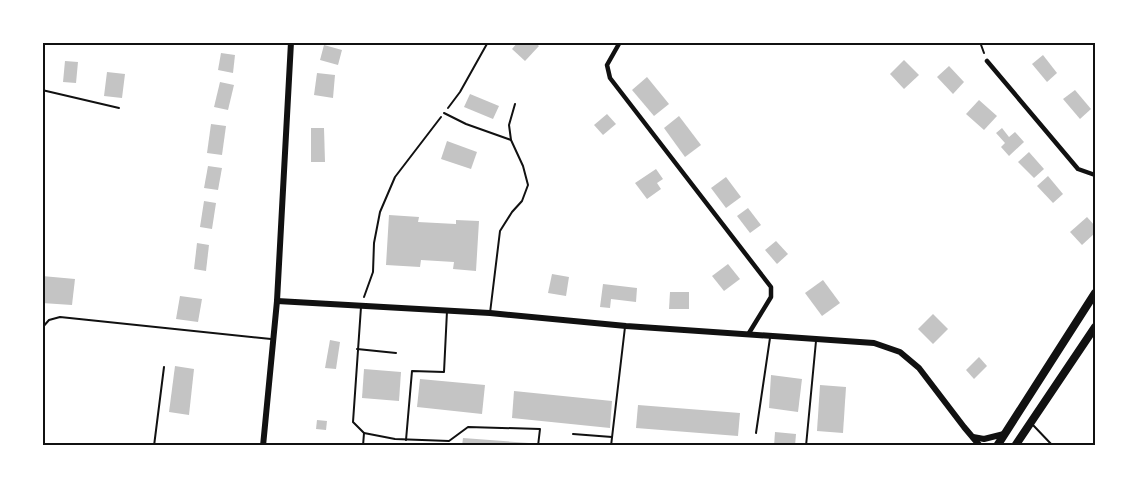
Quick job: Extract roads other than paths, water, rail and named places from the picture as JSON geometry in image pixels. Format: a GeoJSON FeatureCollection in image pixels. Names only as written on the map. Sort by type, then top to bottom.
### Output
{"type":"FeatureCollection","features":[{"type":"Feature","properties":{"kind":"highway"},"geometry":{"type":"LineString","coordinates":[[997,446],[1095,293]]}},
{"type":"Feature","properties":{"kind":"highway"},"geometry":{"type":"LineString","coordinates":[[1015,446],[1095,327]]}},
{"type":"Feature","properties":{"kind":"street"},"geometry":{"type":"LineString","coordinates":[[263,446],[277,301],[291,42]]}},
{"type":"Feature","properties":{"kind":"street"},"geometry":{"type":"LineString","coordinates":[[620,42],[607,65],[610,78],[771,287],[771,297],[749,333]]}},
{"type":"Feature","properties":{"kind":"street"},"geometry":{"type":"LineString","coordinates":[[987,61],[1078,169],[1095,175]]}},
{"type":"Feature","properties":{"kind":"street"},"geometry":{"type":"LineString","coordinates":[[277,301],[490,313],[626,326],[771,334],[874,343],[900,352],[919,368],[980,446]]}},
{"type":"Feature","properties":{"kind":"street"},"geometry":{"type":"LineString","coordinates":[[973,437],[993,438],[1006,431]]}},
{"type":"Feature","properties":{"kind":"lane"},"geometry":{"type":"LineString","coordinates":[[490,313],[500,231],[522,201],[528,185],[523,166],[511,140],[508,125],[515,104]]}},
{"type":"Feature","properties":{"kind":"lane"},"geometry":{"type":"LineString","coordinates":[[444,113],[466,124],[511,140]]}},
{"type":"Feature","properties":{"kind":"lane"},"geometry":{"type":"LineString","coordinates":[[361,306],[356,349],[353,422],[364,433],[395,439],[449,441],[468,427],[540,429],[538,446]]}},
{"type":"Feature","properties":{"kind":"lane"},"geometry":{"type":"LineString","coordinates":[[406,440],[412,371],[444,372],[447,311]]}},
{"type":"Feature","properties":{"kind":"lane"},"geometry":{"type":"LineString","coordinates":[[42,328],[49,320],[60,317],[273,339]]}},
{"type":"Feature","properties":{"kind":"lane"},"geometry":{"type":"LineString","coordinates":[[611,446],[626,326]]}},
{"type":"Feature","properties":{"kind":"lane"},"geometry":{"type":"LineString","coordinates":[[756,433],[771,334]]}},
{"type":"Feature","properties":{"kind":"lane"},"geometry":{"type":"LineString","coordinates":[[806,446],[816,338]]}},
{"type":"Feature","properties":{"kind":"lane"},"geometry":{"type":"LineString","coordinates":[[356,349],[396,353]]}},
{"type":"Feature","properties":{"kind":"lane"},"geometry":{"type":"LineString","coordinates":[[154,446],[164,367]]}},
{"type":"Feature","properties":{"kind":"lane"},"geometry":{"type":"LineString","coordinates":[[1031,423],[1053,446]]}},
{"type":"Feature","properties":{"kind":"lane"},"geometry":{"type":"LineString","coordinates":[[363,446],[364,433]]}},
{"type":"Feature","properties":{"kind":"lane"},"geometry":{"type":"LineString","coordinates":[[573,434],[613,438]]}},
{"type":"Feature","properties":{"kind":"lane"},"geometry":{"type":"LineString","coordinates":[[395,439],[395,446]]}}]}
